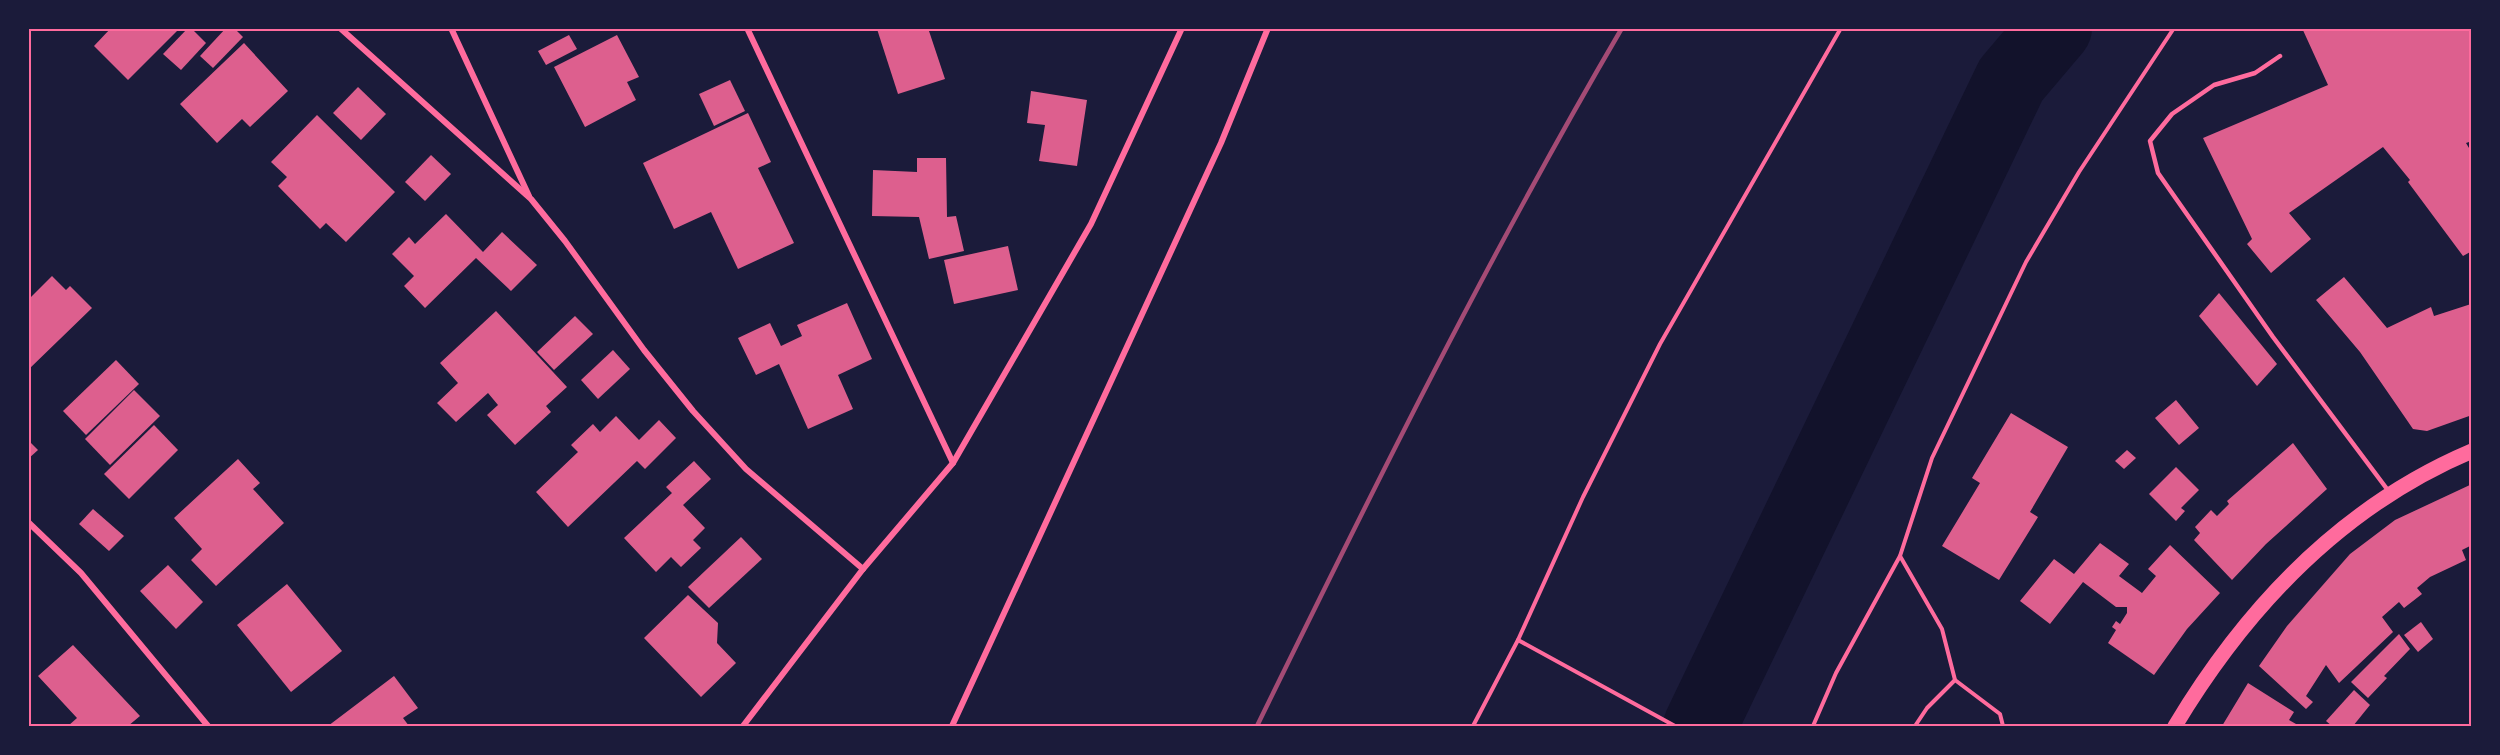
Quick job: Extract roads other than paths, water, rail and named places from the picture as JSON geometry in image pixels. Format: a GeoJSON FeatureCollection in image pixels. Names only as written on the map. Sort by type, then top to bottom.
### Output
{"type":"FeatureCollection","features":[{"type":"Feature","properties":{"kind":"main road"},"geometry":{"type":"LineString","coordinates":[[2175,726],[2235,639],[2271,595],[2306,558],[2349,522],[2390,493],[2445,462],[2472,451]]}},
{"type":"Feature","properties":{"kind":"street"},"geometry":{"type":"LineString","coordinates":[[340,28],[531,199],[565,241],[644,350],[716,436],[746,469],[863,569]]}},
{"type":"Feature","properties":{"kind":"street"},"geometry":{"type":"LineString","coordinates":[[451,28],[531,199]]}},
{"type":"Feature","properties":{"kind":"street"},"geometry":{"type":"LineString","coordinates":[[747,28],[953,463]]}},
{"type":"Feature","properties":{"kind":"street"},"geometry":{"type":"LineString","coordinates":[[743,726],[863,569],[953,463],[1091,224],[1182,28]]}},
{"type":"Feature","properties":{"kind":"street"},"geometry":{"type":"LineString","coordinates":[[952,726],[1221,143],[1268,28]]}},
{"type":"Feature","properties":{"kind":"street"},"geometry":{"type":"LineString","coordinates":[[28,522],[81,573],[208,726]]}},
{"type":"Feature","properties":{"kind":"lane"},"geometry":{"type":"LineString","coordinates":[[2280,56],[2255,73],[2214,85],[2172,114],[2150,141],[2158,173],[2273,337],[2390,493]]}},
{"type":"Feature","properties":{"kind":"waterway"},"geometry":{"type":"LineString","coordinates":[[1700,726],[2011,80],[2055,28]]}},
{"type":"Feature","properties":{"kind":"railway"},"geometry":{"type":"LineString","coordinates":[[1257,726],[1478,287],[1622,28]]}}]}
